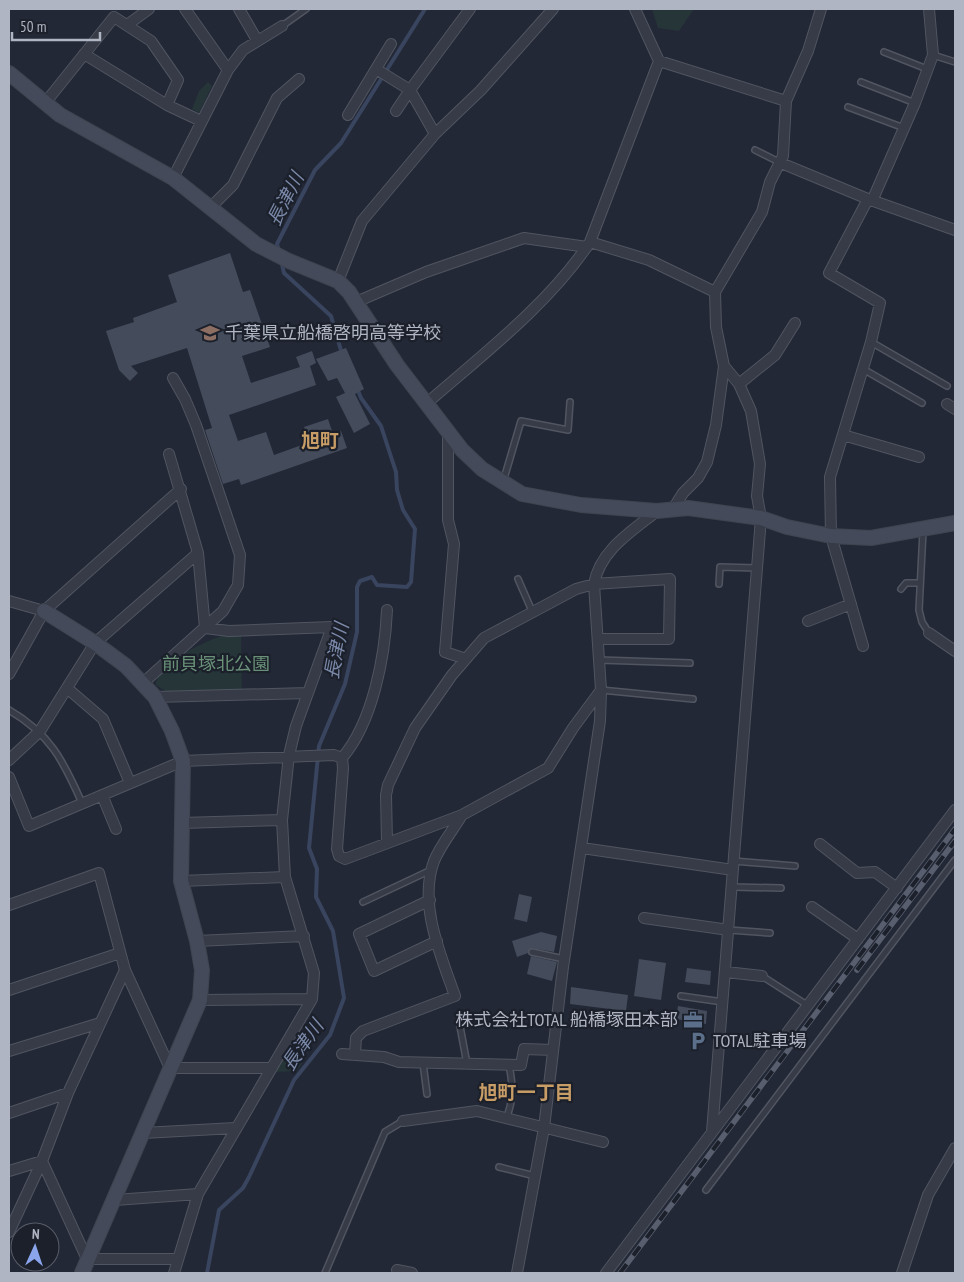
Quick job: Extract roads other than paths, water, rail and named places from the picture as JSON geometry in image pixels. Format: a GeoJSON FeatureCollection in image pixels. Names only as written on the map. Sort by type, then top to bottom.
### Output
{"type":"FeatureCollection","features":[{"type":"Feature","properties":{"kind":"street"},"geometry":{"type":"LineString","coordinates":[[127,25],[149,9]]}},
{"type":"Feature","properties":{"kind":"street"},"geometry":{"type":"LineString","coordinates":[[185,9],[228,70]]}},
{"type":"Feature","properties":{"kind":"street"},"geometry":{"type":"LineString","coordinates":[[239,9],[258,40]]}},
{"type":"Feature","properties":{"kind":"street"},"geometry":{"type":"LineString","coordinates":[[396,111],[470,9]]}},
{"type":"Feature","properties":{"kind":"street"},"geometry":{"type":"LineString","coordinates":[[338,281],[362,221],[435,134],[481,90],[553,9]]}},
{"type":"Feature","properties":{"kind":"street"},"geometry":{"type":"LineString","coordinates":[[427,403],[529,311],[577,262],[589,244],[659,61],[635,9]]}},
{"type":"Feature","properties":{"kind":"street"},"geometry":{"type":"LineString","coordinates":[[673,508],[698,478],[707,462],[716,426],[724,366],[716,327],[715,292],[762,212],[770,182],[784,156],[786,101],[808,52],[821,9]]}},
{"type":"Feature","properties":{"kind":"street"},"geometry":{"type":"LineString","coordinates":[[863,646],[830,536],[830,477],[871,342],[880,303],[829,274],[870,200],[915,103],[933,55],[929,9]]}},
{"type":"Feature","properties":{"kind":"street"},"geometry":{"type":"LineString","coordinates":[[45,103],[114,17],[151,41],[178,80],[167,105]]}},
{"type":"Feature","properties":{"kind":"street"},"geometry":{"type":"LineString","coordinates":[[173,178],[228,70],[243,50],[282,26]]}},
{"type":"Feature","properties":{"kind":"street"},"geometry":{"type":"LineString","coordinates":[[348,115],[391,44]]}},
{"type":"Feature","properties":{"kind":"street"},"geometry":{"type":"LineString","coordinates":[[84,54],[167,105],[201,121]]}},
{"type":"Feature","properties":{"kind":"street"},"geometry":{"type":"LineString","coordinates":[[659,61],[786,101]]}},
{"type":"Feature","properties":{"kind":"street"},"geometry":{"type":"LineString","coordinates":[[376,69],[410,90],[435,134]]}},
{"type":"Feature","properties":{"kind":"street"},"geometry":{"type":"LineString","coordinates":[[9,73],[60,115],[173,178],[256,244],[289,261],[338,281],[356,302],[397,365],[462,450],[482,469],[522,494],[581,505],[658,511],[688,508],[760,518],[787,527],[830,536],[870,538],[955,523]]}},
{"type":"Feature","properties":{"kind":"street"},"geometry":{"type":"LineString","coordinates":[[210,208],[232,186],[277,98],[299,79]]}},
{"type":"Feature","properties":{"kind":"street"},"geometry":{"type":"LineString","coordinates":[[781,162],[870,200],[955,230]]}},
{"type":"Feature","properties":{"kind":"street"},"geometry":{"type":"LineString","coordinates":[[356,302],[426,272],[524,238],[589,244],[649,260],[715,292]]}},
{"type":"Feature","properties":{"kind":"street"},"geometry":{"type":"LineString","coordinates":[[739,384],[775,355],[795,323]]}},
{"type":"Feature","properties":{"kind":"street"},"geometry":{"type":"LineString","coordinates":[[712,1132],[760,518],[757,496],[760,464],[751,411],[739,384],[724,366]]}},
{"type":"Feature","properties":{"kind":"street"},"geometry":{"type":"LineString","coordinates":[[143,683],[223,611],[238,585],[240,555],[196,425],[185,399],[172,378]]}},
{"type":"Feature","properties":{"kind":"street"},"geometry":{"type":"LineString","coordinates":[[448,432],[448,520],[454,544],[445,652],[466,659]]}},
{"type":"Feature","properties":{"kind":"street"},"geometry":{"type":"LineString","coordinates":[[843,435],[919,458]]}},
{"type":"Feature","properties":{"kind":"street"},"geometry":{"type":"LineString","coordinates":[[169,454],[181,488],[198,553],[205,628]]}},
{"type":"Feature","properties":{"kind":"street"},"geometry":{"type":"LineString","coordinates":[[9,674],[44,611],[181,488]]}},
{"type":"Feature","properties":{"kind":"street"},"geometry":{"type":"LineString","coordinates":[[517,1273],[544,1128],[564,959],[600,721],[601,690],[594,584],[596,574],[605,556],[619,541],[658,511]]}},
{"type":"Feature","properties":{"kind":"street"},"geometry":{"type":"LineString","coordinates":[[9,760],[40,731],[96,643],[198,553]]}},
{"type":"Feature","properties":{"kind":"street"},"geometry":{"type":"LineString","coordinates":[[387,842],[386,795],[388,785],[415,728],[466,659],[484,638],[576,589],[594,584],[670,579],[669,639],[598,639]]}},
{"type":"Feature","properties":{"kind":"street"},"geometry":{"type":"LineString","coordinates":[[9,602],[44,611],[96,643],[126,666],[155,697],[172,730],[183,761],[181,881],[197,941],[202,970],[200,1000],[82,1273]]}},
{"type":"Feature","properties":{"kind":"street"},"geometry":{"type":"LineString","coordinates":[[808,621],[851,604]]}},
{"type":"Feature","properties":{"kind":"street"},"geometry":{"type":"LineString","coordinates":[[387,610],[386,632],[376,692],[350,749],[342,758],[343,768],[337,849],[339,856],[344,859],[462,815],[548,768],[572,728],[601,690]]}},
{"type":"Feature","properties":{"kind":"street"},"geometry":{"type":"LineString","coordinates":[[174,1273],[198,1194],[312,999],[314,973],[285,877],[282,820],[289,755],[296,726],[332,627],[229,631],[205,628]]}},
{"type":"Feature","properties":{"kind":"street"},"geometry":{"type":"LineString","coordinates":[[929,633],[954,647]]}},
{"type":"Feature","properties":{"kind":"street"},"geometry":{"type":"LineString","coordinates":[[67,688],[102,719],[130,783]]}},
{"type":"Feature","properties":{"kind":"street"},"geometry":{"type":"LineString","coordinates":[[155,697],[308,693]]}},
{"type":"Feature","properties":{"kind":"street"},"geometry":{"type":"LineString","coordinates":[[9,777],[29,826],[183,761],[289,755],[334,755],[342,758]]}},
{"type":"Feature","properties":{"kind":"street"},"geometry":{"type":"LineString","coordinates":[[102,796],[116,829]]}},
{"type":"Feature","properties":{"kind":"street"},"geometry":{"type":"LineString","coordinates":[[606,1273],[955,810]]}},
{"type":"Feature","properties":{"kind":"street"},"geometry":{"type":"LineString","coordinates":[[355,1054],[356,1038],[363,1031],[455,996],[437,941],[430,900],[434,861],[462,815]]}},
{"type":"Feature","properties":{"kind":"street"},"geometry":{"type":"LineString","coordinates":[[182,823],[282,820]]}},
{"type":"Feature","properties":{"kind":"street"},"geometry":{"type":"LineString","coordinates":[[820,844],[857,872],[876,872],[897,888]]}},
{"type":"Feature","properties":{"kind":"street"},"geometry":{"type":"LineString","coordinates":[[582,848],[733,865]]}},
{"type":"Feature","properties":{"kind":"street"},"geometry":{"type":"LineString","coordinates":[[9,905],[99,873],[125,970],[170,1068]]}},
{"type":"Feature","properties":{"kind":"street"},"geometry":{"type":"LineString","coordinates":[[181,881],[285,877]]}},
{"type":"Feature","properties":{"kind":"street"},"geometry":{"type":"LineString","coordinates":[[430,900],[358,934],[374,970],[437,941]]}},
{"type":"Feature","properties":{"kind":"street"},"geometry":{"type":"LineString","coordinates":[[812,907],[858,939]]}},
{"type":"Feature","properties":{"kind":"street"},"geometry":{"type":"LineString","coordinates":[[644,918],[729,930]]}},
{"type":"Feature","properties":{"kind":"street"},"geometry":{"type":"LineString","coordinates":[[197,941],[304,936]]}},
{"type":"Feature","properties":{"kind":"street"},"geometry":{"type":"LineString","coordinates":[[9,990],[120,953]]}},
{"type":"Feature","properties":{"kind":"street"},"geometry":{"type":"LineString","coordinates":[[9,1230],[42,1161],[68,1093],[125,970]]}},
{"type":"Feature","properties":{"kind":"street"},"geometry":{"type":"LineString","coordinates":[[726,972],[762,976]]}},
{"type":"Feature","properties":{"kind":"street"},"geometry":{"type":"LineString","coordinates":[[200,1000],[312,999]]}},
{"type":"Feature","properties":{"kind":"street"},"geometry":{"type":"LineString","coordinates":[[9,1051],[100,1023]]}},
{"type":"Feature","properties":{"kind":"street"},"geometry":{"type":"LineString","coordinates":[[342,1054],[384,1057],[399,1062],[520,1065],[524,1049],[553,1050]]}},
{"type":"Feature","properties":{"kind":"street"},"geometry":{"type":"LineString","coordinates":[[170,1068],[272,1068]]}},
{"type":"Feature","properties":{"kind":"street"},"geometry":{"type":"LineString","coordinates":[[9,1113],[68,1093]]}},
{"type":"Feature","properties":{"kind":"street"},"geometry":{"type":"LineString","coordinates":[[402,1122],[477,1111],[603,1142]]}},
{"type":"Feature","properties":{"kind":"street"},"geometry":{"type":"LineString","coordinates":[[143,1132],[235,1128]]}},
{"type":"Feature","properties":{"kind":"street"},"geometry":{"type":"LineString","coordinates":[[902,1273],[928,1195],[955,1148]]}},
{"type":"Feature","properties":{"kind":"street"},"geometry":{"type":"LineString","coordinates":[[9,1171],[42,1161]]}},
{"type":"Feature","properties":{"kind":"street"},"geometry":{"type":"LineString","coordinates":[[42,1161],[87,1259]]}},
{"type":"Feature","properties":{"kind":"street"},"geometry":{"type":"LineString","coordinates":[[115,1200],[198,1194]]}},
{"type":"Feature","properties":{"kind":"street"},"geometry":{"type":"LineString","coordinates":[[87,1259],[178,1260]]}},
{"type":"Feature","properties":{"kind":"street"},"geometry":{"type":"LineString","coordinates":[[397,1270],[412,1273]]}},
{"type":"Feature","properties":{"kind":"lane"},"geometry":{"type":"LineString","coordinates":[[282,26],[306,9]]}},
{"type":"Feature","properties":{"kind":"lane"},"geometry":{"type":"LineString","coordinates":[[884,52],[927,69]]}},
{"type":"Feature","properties":{"kind":"lane"},"geometry":{"type":"LineString","coordinates":[[933,55],[955,62]]}},
{"type":"Feature","properties":{"kind":"lane"},"geometry":{"type":"LineString","coordinates":[[861,82],[915,103]]}},
{"type":"Feature","properties":{"kind":"lane"},"geometry":{"type":"LineString","coordinates":[[848,107],[904,128]]}},
{"type":"Feature","properties":{"kind":"lane"},"geometry":{"type":"LineString","coordinates":[[755,150],[781,162]]}},
{"type":"Feature","properties":{"kind":"lane"},"geometry":{"type":"LineString","coordinates":[[871,342],[947,386]]}},
{"type":"Feature","properties":{"kind":"lane"},"geometry":{"type":"LineString","coordinates":[[863,368],[922,403]]}},
{"type":"Feature","properties":{"kind":"lane"},"geometry":{"type":"LineString","coordinates":[[503,482],[521,421],[568,430],[570,402]]}},
{"type":"Feature","properties":{"kind":"lane"},"geometry":{"type":"LineString","coordinates":[[923,530],[919,610],[922,622],[929,633]]}},
{"type":"Feature","properties":{"kind":"lane"},"geometry":{"type":"LineString","coordinates":[[719,584],[720,567],[757,568]]}},
{"type":"Feature","properties":{"kind":"lane"},"geometry":{"type":"LineString","coordinates":[[518,579],[532,611]]}},
{"type":"Feature","properties":{"kind":"lane"},"geometry":{"type":"LineString","coordinates":[[901,589],[906,584],[920,584]]}},
{"type":"Feature","properties":{"kind":"lane"},"geometry":{"type":"LineString","coordinates":[[599,660],[690,663]]}},
{"type":"Feature","properties":{"kind":"lane"},"geometry":{"type":"LineString","coordinates":[[601,690],[693,699]]}},
{"type":"Feature","properties":{"kind":"lane"},"geometry":{"type":"LineString","coordinates":[[9,710],[40,731],[65,764],[82,804]]}},
{"type":"Feature","properties":{"kind":"lane"},"geometry":{"type":"LineString","coordinates":[[706,1190],[955,860]]}},
{"type":"Feature","properties":{"kind":"lane"},"geometry":{"type":"LineString","coordinates":[[733,865],[795,866]]}},
{"type":"Feature","properties":{"kind":"lane"},"geometry":{"type":"LineString","coordinates":[[363,902],[432,870]]}},
{"type":"Feature","properties":{"kind":"lane"},"geometry":{"type":"LineString","coordinates":[[732,887],[780,888]]}},
{"type":"Feature","properties":{"kind":"lane"},"geometry":{"type":"LineString","coordinates":[[729,930],[770,933]]}},
{"type":"Feature","properties":{"kind":"lane"},"geometry":{"type":"LineString","coordinates":[[532,952],[564,959]]}},
{"type":"Feature","properties":{"kind":"lane"},"geometry":{"type":"LineString","coordinates":[[762,976],[808,1006]]}},
{"type":"Feature","properties":{"kind":"lane"},"geometry":{"type":"LineString","coordinates":[[682,996],[723,1002]]}},
{"type":"Feature","properties":{"kind":"lane"},"geometry":{"type":"LineString","coordinates":[[459,1021],[467,1064]]}},
{"type":"Feature","properties":{"kind":"lane"},"geometry":{"type":"LineString","coordinates":[[423,1063],[427,1094]]}},
{"type":"Feature","properties":{"kind":"lane"},"geometry":{"type":"LineString","coordinates":[[506,1119],[512,1104],[514,1088],[509,1065]]}},
{"type":"Feature","properties":{"kind":"lane"},"geometry":{"type":"LineString","coordinates":[[325,1273],[385,1132],[402,1122]]}},
{"type":"Feature","properties":{"kind":"lane"},"geometry":{"type":"LineString","coordinates":[[498,1168],[535,1176]]}},
{"type":"Feature","properties":{"kind":"waterway","name":"長津川"},"geometry":{"type":"LineString","coordinates":[[279,251],[277,244],[315,170],[341,143],[425,9]]}},
{"type":"Feature","properties":{"kind":"waterway","name":"長津川"},"geometry":{"type":"LineString","coordinates":[[281,260],[284,273],[331,316],[342,354]]}},
{"type":"Feature","properties":{"kind":"waterway","name":"長津川"},"geometry":{"type":"LineString","coordinates":[[207,1273],[219,1210],[243,1188],[294,1080],[330,1035],[344,998],[333,931],[316,897],[317,869],[309,848],[319,746],[345,684],[357,632],[357,587],[360,581],[372,577],[377,585],[407,587],[411,582],[415,529],[403,510],[397,490],[396,472],[381,426],[361,398],[357,388]]}},
{"type":"Feature","properties":{"kind":"railway"},"geometry":{"type":"LineString","coordinates":[[620,1273],[955,829]]}},
{"type":"Feature","properties":{"kind":"railway"},"geometry":{"type":"LineString","coordinates":[[857,970],[955,841]]}},
{"type":"Feature","properties":{"kind":"place","name":"千葉県立船橋啓明高等学校"},"geometry":{"type":"Point","coordinates":[210,333]}},
{"type":"Feature","properties":{"kind":"place","name":"株式会社TOTAL 船橋塚田本部"},"geometry":{"type":"Point","coordinates":[693,1020]}},
{"type":"Feature","properties":{"kind":"place","name":"TOTAL駐車場"},"geometry":{"type":"Point","coordinates":[698,1041]}},
{"type":"Feature","properties":{"kind":"district","name":"旭町"},"geometry":{"type":"Point","coordinates":[320,440]}},
{"type":"Feature","properties":{"kind":"district","name":"旭町一丁目"},"geometry":{"type":"Point","coordinates":[526,1092]}},
{"type":"Feature","properties":{"kind":"park label","name":"前貝塚北公園"},"geometry":{"type":"Point","coordinates":[216,664]}}]}
